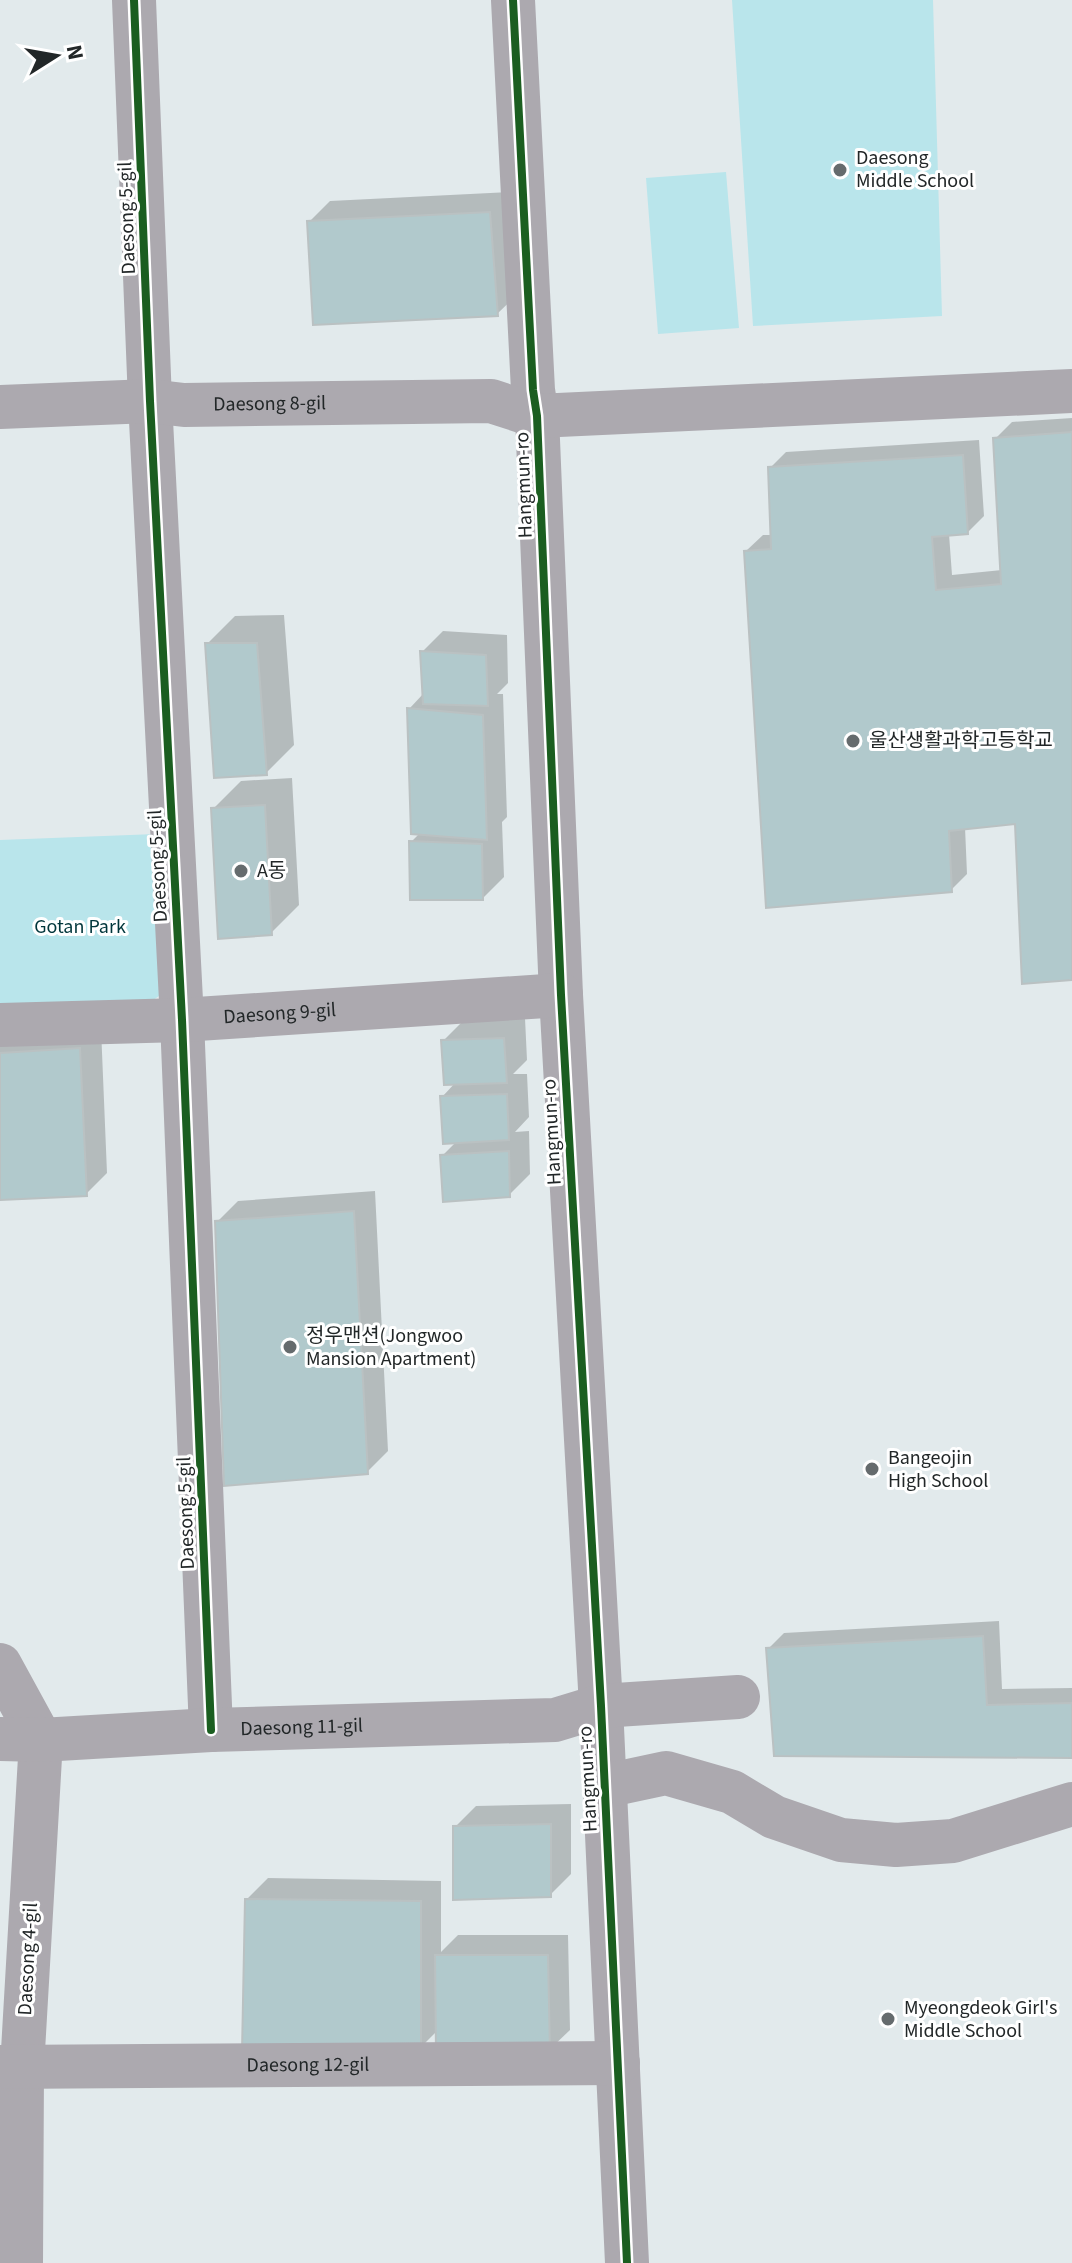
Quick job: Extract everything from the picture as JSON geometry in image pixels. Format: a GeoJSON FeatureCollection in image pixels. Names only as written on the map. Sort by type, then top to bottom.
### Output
{"type":"FeatureCollection","features":[{"type":"Feature","properties":{"kind":"street","name":"Daesong 5-gil"},"geometry":{"type":"LineString","coordinates":[[134,0],[150,401],[182,1020],[211,1730]]}},
{"type":"Feature","properties":{"kind":"street","name":"Hangmun-ro"},"geometry":{"type":"LineString","coordinates":[[513,0],[533,390],[537,416],[561,995],[601,1706],[627,2263]]}},
{"type":"Feature","properties":{"kind":"street"},"geometry":{"type":"LineString","coordinates":[[537,416],[1072,391]]}},
{"type":"Feature","properties":{"kind":"street","name":"Daesong 8-gil"},"geometry":{"type":"LineString","coordinates":[[0,407],[150,401],[184,405],[491,401],[537,416]]}},
{"type":"Feature","properties":{"kind":"street","name":"Daesong 9-gil"},"geometry":{"type":"LineString","coordinates":[[0,1025],[182,1020],[561,995]]}},
{"type":"Feature","properties":{"kind":"street"},"geometry":{"type":"LineString","coordinates":[[0,1665],[20,1739]]}},
{"type":"Feature","properties":{"kind":"street","name":"Daesong 11-gil"},"geometry":{"type":"LineString","coordinates":[[20,1739],[555,1720],[601,1706],[738,1697]]}},
{"type":"Feature","properties":{"kind":"street","name":"Daesong 4-gil"},"geometry":{"type":"LineString","coordinates":[[20,1739],[11,2068],[21,2263]]}},
{"type":"Feature","properties":{"kind":"street"},"geometry":{"type":"LineString","coordinates":[[605,1786],[666,1773],[732,1792],[774,1817],[841,1840],[896,1845],[953,1841],[1072,1804]]}},
{"type":"Feature","properties":{"kind":"street","name":"Daesong 12-gil"},"geometry":{"type":"LineString","coordinates":[[11,2068],[618,2063]]}},
{"type":"Feature","properties":{"kind":"green space"},"geometry":{"type":"Polygon","coordinates":[[[732,0],[933,0],[942,316],[753,326],[732,0]]]}},
{"type":"Feature","properties":{"kind":"green space"},"geometry":{"type":"Polygon","coordinates":[[[726,172],[739,328],[658,334],[646,178],[726,172]]]}},
{"type":"Feature","properties":{"kind":"green space","name":"Gotan Park"},"geometry":{"type":"Polygon","coordinates":[[[156,834],[163,993],[145,1006],[0,1011],[0,840],[156,834]]]}},
{"type":"Feature","properties":{"kind":"building"},"geometry":{"type":"Polygon","coordinates":[[[490,212],[498,316],[313,325],[307,221],[490,212]]]}},
{"type":"Feature","properties":{"kind":"building"},"geometry":{"type":"Polygon","coordinates":[[[1072,432],[1072,980],[1022,984],[1015,824],[949,831],[952,892],[766,908],[744,551],[771,549],[768,467],[963,455],[968,534],[932,537],[936,590],[1001,584],[993,438],[1072,432]]]}},
{"type":"Feature","properties":{"kind":"building"},"geometry":{"type":"Polygon","coordinates":[[[205,643],[257,643],[267,775],[214,778],[205,643]]]}},
{"type":"Feature","properties":{"kind":"building"},"geometry":{"type":"Polygon","coordinates":[[[420,651],[486,655],[488,706],[423,704],[420,651]]]}},
{"type":"Feature","properties":{"kind":"building"},"geometry":{"type":"Polygon","coordinates":[[[407,708],[483,715],[487,840],[411,834],[407,708]]]}},
{"type":"Feature","properties":{"kind":"building","name":"A동"},"geometry":{"type":"Polygon","coordinates":[[[265,805],[272,935],[218,939],[211,808],[265,805]]]}},
{"type":"Feature","properties":{"kind":"building"},"geometry":{"type":"Polygon","coordinates":[[[409,841],[482,844],[483,900],[410,900],[409,841]]]}},
{"type":"Feature","properties":{"kind":"building"},"geometry":{"type":"Polygon","coordinates":[[[504,1038],[507,1083],[444,1085],[441,1040],[504,1038]]]}},
{"type":"Feature","properties":{"kind":"building"},"geometry":{"type":"Polygon","coordinates":[[[80,1048],[87,1196],[0,1200],[0,1053],[80,1048]]]}},
{"type":"Feature","properties":{"kind":"building"},"geometry":{"type":"Polygon","coordinates":[[[507,1094],[509,1140],[443,1144],[440,1096],[507,1094]]]}},
{"type":"Feature","properties":{"kind":"building"},"geometry":{"type":"Polygon","coordinates":[[[509,1151],[510,1197],[443,1202],[440,1155],[509,1151]]]}},
{"type":"Feature","properties":{"kind":"building","name":"정우맨션(Jongwoo Mansion Apartment)"},"geometry":{"type":"Polygon","coordinates":[[[354,1211],[368,1474],[224,1486],[215,1221],[354,1211]]]}},
{"type":"Feature","properties":{"kind":"building"},"geometry":{"type":"Polygon","coordinates":[[[983,1636],[987,1705],[1072,1703],[1072,1758],[774,1756],[766,1648],[983,1636]]]}},
{"type":"Feature","properties":{"kind":"building"},"geometry":{"type":"Polygon","coordinates":[[[551,1824],[551,1897],[453,1900],[453,1826],[551,1824]]]}},
{"type":"Feature","properties":{"kind":"building"},"geometry":{"type":"Polygon","coordinates":[[[245,1899],[421,1901],[421,2050],[242,2052],[245,1899]]]}},
{"type":"Feature","properties":{"kind":"building"},"geometry":{"type":"Polygon","coordinates":[[[435,1955],[548,1955],[550,2052],[436,2054],[435,1955]]]}},
{"type":"Feature","properties":{"kind":"cycle path"},"geometry":{"type":"LineString","coordinates":[[134,0],[150,401],[182,1020],[211,1730]]}},
{"type":"Feature","properties":{"kind":"cycle path"},"geometry":{"type":"LineString","coordinates":[[513,0],[533,390],[537,416],[561,995],[601,1706],[627,2263]]}},
{"type":"Feature","properties":{"kind":"place","name":"Daesong Middle School"},"geometry":{"type":"Point","coordinates":[840,170]}},
{"type":"Feature","properties":{"kind":"place","name":"울산생활과학고등학교"},"geometry":{"type":"Point","coordinates":[853,741]}},
{"type":"Feature","properties":{"kind":"place","name":"A동"},"geometry":{"type":"Point","coordinates":[241,871]}},
{"type":"Feature","properties":{"kind":"place","name":"정우맨션(Jongwoo Mansion Apartment)"},"geometry":{"type":"Point","coordinates":[290,1347]}},
{"type":"Feature","properties":{"kind":"place","name":"Bangeojin High School"},"geometry":{"type":"Point","coordinates":[872,1469]}},
{"type":"Feature","properties":{"kind":"place","name":"Myeongdeok Girl's Middle School"},"geometry":{"type":"Point","coordinates":[888,2019]}}]}
